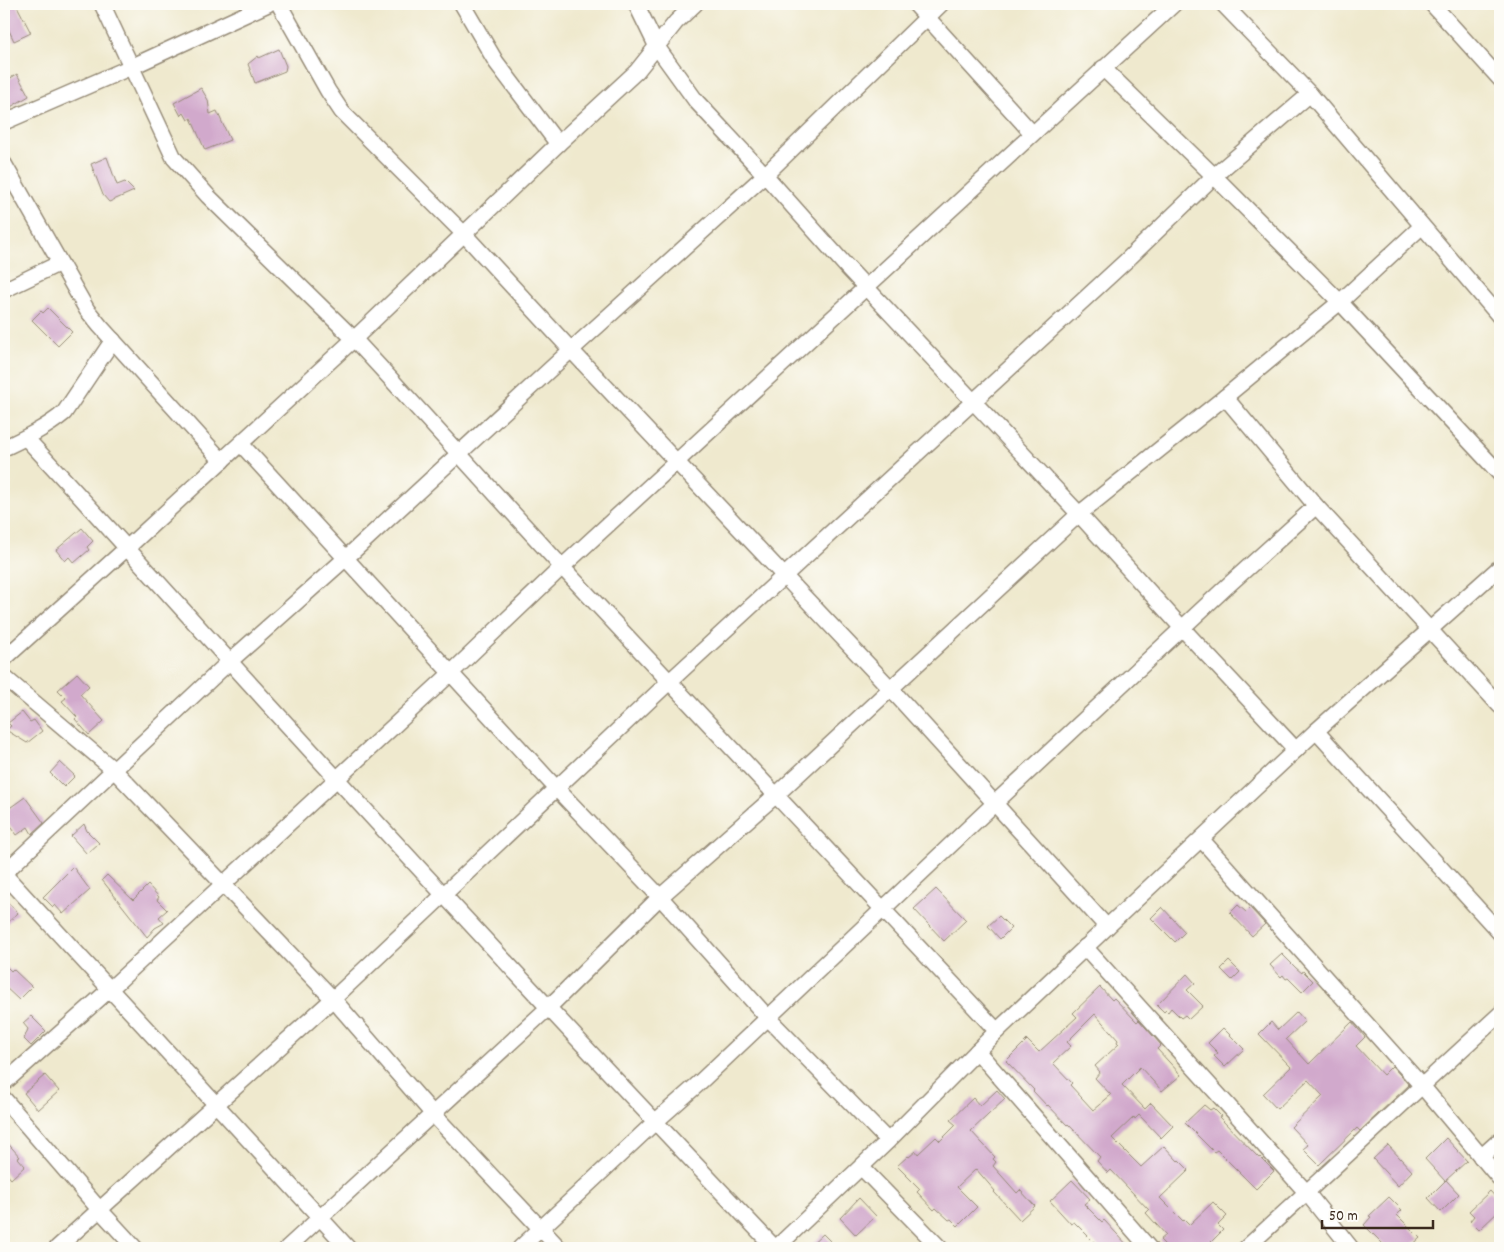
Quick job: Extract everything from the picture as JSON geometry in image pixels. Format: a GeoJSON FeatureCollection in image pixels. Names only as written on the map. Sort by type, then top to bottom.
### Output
{"type":"FeatureCollection","features":[{"type":"Feature","properties":{"kind":"street"},"geometry":{"type":"LineString","coordinates":[[102,4],[174,158],[183,169],[236,224],[354,339],[562,567],[997,1032]]}},
{"type":"Feature","properties":{"kind":"street"},"geometry":{"type":"LineString","coordinates":[[4,122],[131,67],[268,4]]}},
{"type":"Feature","properties":{"kind":"street"},"geometry":{"type":"LineString","coordinates":[[279,4],[328,91],[342,112],[464,234],[891,689],[1106,927]]}},
{"type":"Feature","properties":{"kind":"street"},"geometry":{"type":"LineString","coordinates":[[462,4],[496,62],[558,144]]}},
{"type":"Feature","properties":{"kind":"street"},"geometry":{"type":"LineString","coordinates":[[636,4],[657,47],[696,101],[846,266],[1079,514],[1296,750]]}},
{"type":"Feature","properties":{"kind":"street"},"geometry":{"type":"LineString","coordinates":[[4,659],[241,444],[637,71],[676,22],[695,4]]}},
{"type":"Feature","properties":{"kind":"street"},"geometry":{"type":"LineString","coordinates":[[915,4],[1032,133]]}},
{"type":"Feature","properties":{"kind":"street"},"geometry":{"type":"LineString","coordinates":[[348,1248],[109,990],[4,873],[230,662],[765,175],[941,4]]}},
{"type":"Feature","properties":{"kind":"street"},"geometry":{"type":"LineString","coordinates":[[4,1084],[109,990],[562,567],[1174,4]]}},
{"type":"Feature","properties":{"kind":"street"},"geometry":{"type":"LineString","coordinates":[[1223,4],[1310,94],[1500,317]]}},
{"type":"Feature","properties":{"kind":"street"},"geometry":{"type":"LineString","coordinates":[[1432,4],[1500,78]]}},
{"type":"Feature","properties":{"kind":"street"},"geometry":{"type":"LineString","coordinates":[[1104,68],[1340,302],[1500,474]]}},
{"type":"Feature","properties":{"kind":"street"},"geometry":{"type":"LineString","coordinates":[[57,1248],[333,999],[670,681],[1127,260],[1214,176],[1310,94]]}},
{"type":"Feature","properties":{"kind":"street"},"geometry":{"type":"LineString","coordinates":[[4,164],[87,310],[222,461]]}},
{"type":"Feature","properties":{"kind":"street"},"geometry":{"type":"LineString","coordinates":[[287,1248],[548,1008],[660,897],[776,795],[1079,514],[1340,302],[1422,226]]}},
{"type":"Feature","properties":{"kind":"street"},"geometry":{"type":"LineString","coordinates":[[4,290],[60,263]]}},
{"type":"Feature","properties":{"kind":"street"},"geometry":{"type":"LineString","coordinates":[[4,448],[26,438],[64,413],[113,340]]}},
{"type":"Feature","properties":{"kind":"street"},"geometry":{"type":"LineString","coordinates":[[1225,397],[1316,506],[1500,706]]}},
{"type":"Feature","properties":{"kind":"street"},"geometry":{"type":"LineString","coordinates":[[26,438],[128,547],[230,662],[548,1008],[776,1248],[888,1141],[976,1051],[1106,927],[1316,731],[1500,567]]}},
{"type":"Feature","properties":{"kind":"street"},"geometry":{"type":"LineString","coordinates":[[241,444],[556,788],[660,897],[768,1018],[888,1141]]}},
{"type":"Feature","properties":{"kind":"street"},"geometry":{"type":"LineString","coordinates":[[520,1248],[768,1018],[994,803],[1316,506]]}},
{"type":"Feature","properties":{"kind":"street"},"geometry":{"type":"LineString","coordinates":[[4,677],[114,770],[333,999],[433,1114],[559,1248]]}},
{"type":"Feature","properties":{"kind":"street"},"geometry":{"type":"LineString","coordinates":[[1316,731],[1500,933]]}},
{"type":"Feature","properties":{"kind":"street"},"geometry":{"type":"LineString","coordinates":[[1201,839],[1423,1087],[1500,1180]]}},
{"type":"Feature","properties":{"kind":"street"},"geometry":{"type":"LineString","coordinates":[[1086,947],[1307,1193],[1351,1248]]}},
{"type":"Feature","properties":{"kind":"street"},"geometry":{"type":"LineString","coordinates":[[1246,1248],[1423,1087],[1500,1014]]}},
{"type":"Feature","properties":{"kind":"street"},"geometry":{"type":"LineString","coordinates":[[976,1051],[1149,1248]]}},
{"type":"Feature","properties":{"kind":"street"},"geometry":{"type":"LineString","coordinates":[[4,1099],[135,1248]]}},
{"type":"Feature","properties":{"kind":"street"},"geometry":{"type":"LineString","coordinates":[[1481,1157],[1500,1140]]}},
{"type":"Feature","properties":{"kind":"street"},"geometry":{"type":"LineString","coordinates":[[861,1167],[940,1248]]}},
{"type":"Feature","properties":{"kind":"building"},"geometry":{"type":"Polygon","coordinates":[[[4,4],[16,4],[31,33],[14,41],[4,20],[4,4]]]}},
{"type":"Feature","properties":{"kind":"building"},"geometry":{"type":"Polygon","coordinates":[[[279,49],[286,66],[285,71],[255,83],[248,64],[258,56],[259,58],[279,49]]]}},
{"type":"Feature","properties":{"kind":"building"},"geometry":{"type":"Polygon","coordinates":[[[17,74],[29,96],[4,111],[4,82],[17,74]]]}},
{"type":"Feature","properties":{"kind":"building"},"geometry":{"type":"Polygon","coordinates":[[[201,88],[208,100],[210,114],[217,111],[230,140],[205,150],[191,118],[188,120],[184,113],[181,116],[174,103],[201,88]]]}},
{"type":"Feature","properties":{"kind":"building"},"geometry":{"type":"Polygon","coordinates":[[[107,157],[117,185],[125,182],[134,191],[109,202],[103,195],[91,164],[107,157]]]}},
{"type":"Feature","properties":{"kind":"building"},"geometry":{"type":"Polygon","coordinates":[[[48,308],[72,332],[58,346],[32,320],[41,311],[43,313],[48,308]]]}},
{"type":"Feature","properties":{"kind":"building"},"geometry":{"type":"Polygon","coordinates":[[[82,528],[93,541],[87,547],[89,550],[74,563],[69,557],[65,561],[56,550],[82,528]]]}},
{"type":"Feature","properties":{"kind":"building"},"geometry":{"type":"Polygon","coordinates":[[[77,673],[89,686],[80,694],[104,721],[89,735],[75,719],[77,717],[62,701],[66,698],[58,690],[77,673]]]}},
{"type":"Feature","properties":{"kind":"building"},"geometry":{"type":"Polygon","coordinates":[[[22,712],[30,722],[34,720],[42,731],[27,743],[6,730],[11,726],[8,723],[22,712]]]}},
{"type":"Feature","properties":{"kind":"building"},"geometry":{"type":"Polygon","coordinates":[[[60,762],[75,776],[64,787],[50,773],[60,762]]]}},
{"type":"Feature","properties":{"kind":"building"},"geometry":{"type":"Polygon","coordinates":[[[25,797],[44,823],[32,834],[28,827],[17,835],[4,817],[4,812],[25,797]]]}},
{"type":"Feature","properties":{"kind":"building"},"geometry":{"type":"Polygon","coordinates":[[[84,824],[87,831],[99,843],[87,854],[71,836],[84,824]]]}},
{"type":"Feature","properties":{"kind":"building"},"geometry":{"type":"Polygon","coordinates":[[[73,867],[90,890],[63,914],[55,905],[53,907],[43,897],[73,867]]]}},
{"type":"Feature","properties":{"kind":"building"},"geometry":{"type":"Polygon","coordinates":[[[107,875],[133,900],[148,885],[159,897],[157,900],[167,910],[159,917],[164,923],[155,928],[147,937],[102,880],[107,875]]]}},
{"type":"Feature","properties":{"kind":"building"},"geometry":{"type":"Polygon","coordinates":[[[936,889],[966,920],[944,941],[914,909],[936,889]]]}},
{"type":"Feature","properties":{"kind":"building"},"geometry":{"type":"Polygon","coordinates":[[[4,898],[18,913],[4,926],[4,898]]]}},
{"type":"Feature","properties":{"kind":"building"},"geometry":{"type":"Polygon","coordinates":[[[1238,905],[1246,912],[1250,908],[1265,924],[1252,936],[1230,913],[1238,905]]]}},
{"type":"Feature","properties":{"kind":"building"},"geometry":{"type":"Polygon","coordinates":[[[1162,907],[1185,932],[1175,942],[1151,918],[1162,907]]]}},
{"type":"Feature","properties":{"kind":"building"},"geometry":{"type":"Polygon","coordinates":[[[999,916],[1011,928],[1000,939],[988,926],[999,916]]]}},
{"type":"Feature","properties":{"kind":"building"},"geometry":{"type":"Polygon","coordinates":[[[1282,954],[1313,981],[1302,992],[1288,978],[1286,979],[1283,975],[1281,977],[1270,965],[1282,954]]]}},
{"type":"Feature","properties":{"kind":"building"},"geometry":{"type":"Polygon","coordinates":[[[1229,961],[1240,972],[1232,980],[1221,969],[1229,961]]]}},
{"type":"Feature","properties":{"kind":"building"},"geometry":{"type":"Polygon","coordinates":[[[4,964],[11,971],[13,969],[32,987],[19,1000],[4,986],[4,964]]]}},
{"type":"Feature","properties":{"kind":"building"},"geometry":{"type":"Polygon","coordinates":[[[1187,974],[1195,983],[1187,990],[1203,1006],[1189,1019],[1185,1015],[1181,1018],[1171,1008],[1168,1012],[1166,1010],[1164,1012],[1157,1005],[1187,974]]]}},
{"type":"Feature","properties":{"kind":"building"},"geometry":{"type":"Polygon","coordinates":[[[1100,987],[1112,1000],[1114,998],[1137,1022],[1139,1020],[1161,1045],[1157,1049],[1181,1075],[1162,1091],[1140,1067],[1122,1085],[1145,1109],[1151,1103],[1173,1126],[1161,1138],[1139,1115],[1135,1119],[1134,1117],[1112,1138],[1141,1167],[1164,1146],[1189,1170],[1160,1198],[1189,1225],[1213,1202],[1227,1216],[1218,1225],[1223,1230],[1205,1248],[1168,1248],[1160,1240],[1166,1235],[1146,1213],[1149,1210],[1111,1170],[1108,1173],[1097,1161],[1100,1157],[1068,1124],[1047,1106],[1006,1061],[1027,1040],[1039,1052],[1077,1017],[1073,1013],[1100,987]],[[1095,1014],[1067,1042],[1071,1046],[1053,1063],[1072,1083],[1070,1085],[1093,1110],[1111,1095],[1095,1078],[1100,1072],[1095,1066],[1119,1044],[1118,1040],[1095,1014]]]}},
{"type":"Feature","properties":{"kind":"building"},"geometry":{"type":"Polygon","coordinates":[[[1297,1012],[1305,1021],[1286,1039],[1309,1064],[1352,1022],[1365,1037],[1356,1046],[1383,1075],[1392,1066],[1409,1085],[1360,1131],[1357,1128],[1319,1165],[1303,1149],[1308,1145],[1291,1127],[1323,1096],[1308,1080],[1277,1109],[1263,1094],[1291,1067],[1259,1034],[1271,1022],[1278,1030],[1297,1012]]]}},
{"type":"Feature","properties":{"kind":"building"},"geometry":{"type":"Polygon","coordinates":[[[31,1016],[46,1031],[31,1046],[24,1039],[28,1029],[23,1023],[31,1016]]]}},
{"type":"Feature","properties":{"kind":"building"},"geometry":{"type":"Polygon","coordinates":[[[1223,1028],[1244,1049],[1225,1067],[1214,1056],[1218,1053],[1208,1043],[1223,1028]]]}},
{"type":"Feature","properties":{"kind":"building"},"geometry":{"type":"Polygon","coordinates":[[[45,1075],[59,1091],[38,1110],[24,1093],[45,1075]]]}},
{"type":"Feature","properties":{"kind":"building"},"geometry":{"type":"Polygon","coordinates":[[[997,1090],[1005,1099],[971,1131],[995,1157],[993,1159],[996,1162],[993,1166],[1017,1193],[1020,1190],[1035,1206],[1020,1220],[976,1169],[957,1187],[977,1207],[958,1226],[936,1208],[934,1210],[917,1192],[920,1189],[897,1166],[916,1151],[918,1154],[936,1137],[940,1141],[956,1125],[950,1120],[973,1098],[980,1106],[997,1090]]]}},
{"type":"Feature","properties":{"kind":"building"},"geometry":{"type":"Polygon","coordinates":[[[1204,1105],[1210,1110],[1213,1108],[1221,1116],[1219,1117],[1274,1171],[1256,1189],[1217,1150],[1214,1152],[1185,1123],[1204,1105]]]}},
{"type":"Feature","properties":{"kind":"building"},"geometry":{"type":"Polygon","coordinates":[[[1446,1138],[1467,1161],[1445,1181],[1425,1159],[1446,1138]]]}},
{"type":"Feature","properties":{"kind":"building"},"geometry":{"type":"Polygon","coordinates":[[[4,1139],[20,1157],[18,1158],[25,1166],[11,1179],[4,1171],[4,1139]]]}},
{"type":"Feature","properties":{"kind":"building"},"geometry":{"type":"Polygon","coordinates":[[[1388,1145],[1412,1171],[1398,1186],[1373,1159],[1388,1145]]]}},
{"type":"Feature","properties":{"kind":"building"},"geometry":{"type":"Polygon","coordinates":[[[1072,1180],[1090,1199],[1084,1204],[1102,1222],[1104,1220],[1130,1248],[1100,1248],[1074,1222],[1071,1224],[1050,1201],[1072,1180]]]}},
{"type":"Feature","properties":{"kind":"building"},"geometry":{"type":"Polygon","coordinates":[[[1446,1180],[1459,1194],[1441,1212],[1428,1198],[1446,1180]]]}},
{"type":"Feature","properties":{"kind":"building"},"geometry":{"type":"Polygon","coordinates":[[[1490,1191],[1500,1202],[1500,1210],[1479,1230],[1470,1221],[1474,1216],[1469,1211],[1490,1191]]]}},
{"type":"Feature","properties":{"kind":"building"},"geometry":{"type":"Polygon","coordinates":[[[1389,1197],[1402,1210],[1397,1215],[1420,1238],[1409,1248],[1387,1248],[1364,1225],[1371,1217],[1369,1216],[1389,1197]]]}},
{"type":"Feature","properties":{"kind":"building"},"geometry":{"type":"Polygon","coordinates":[[[859,1198],[876,1216],[856,1235],[840,1218],[859,1198]]]}},
{"type":"Feature","properties":{"kind":"building"},"geometry":{"type":"Polygon","coordinates":[[[823,1234],[837,1248],[808,1248],[823,1234]]]}}]}
